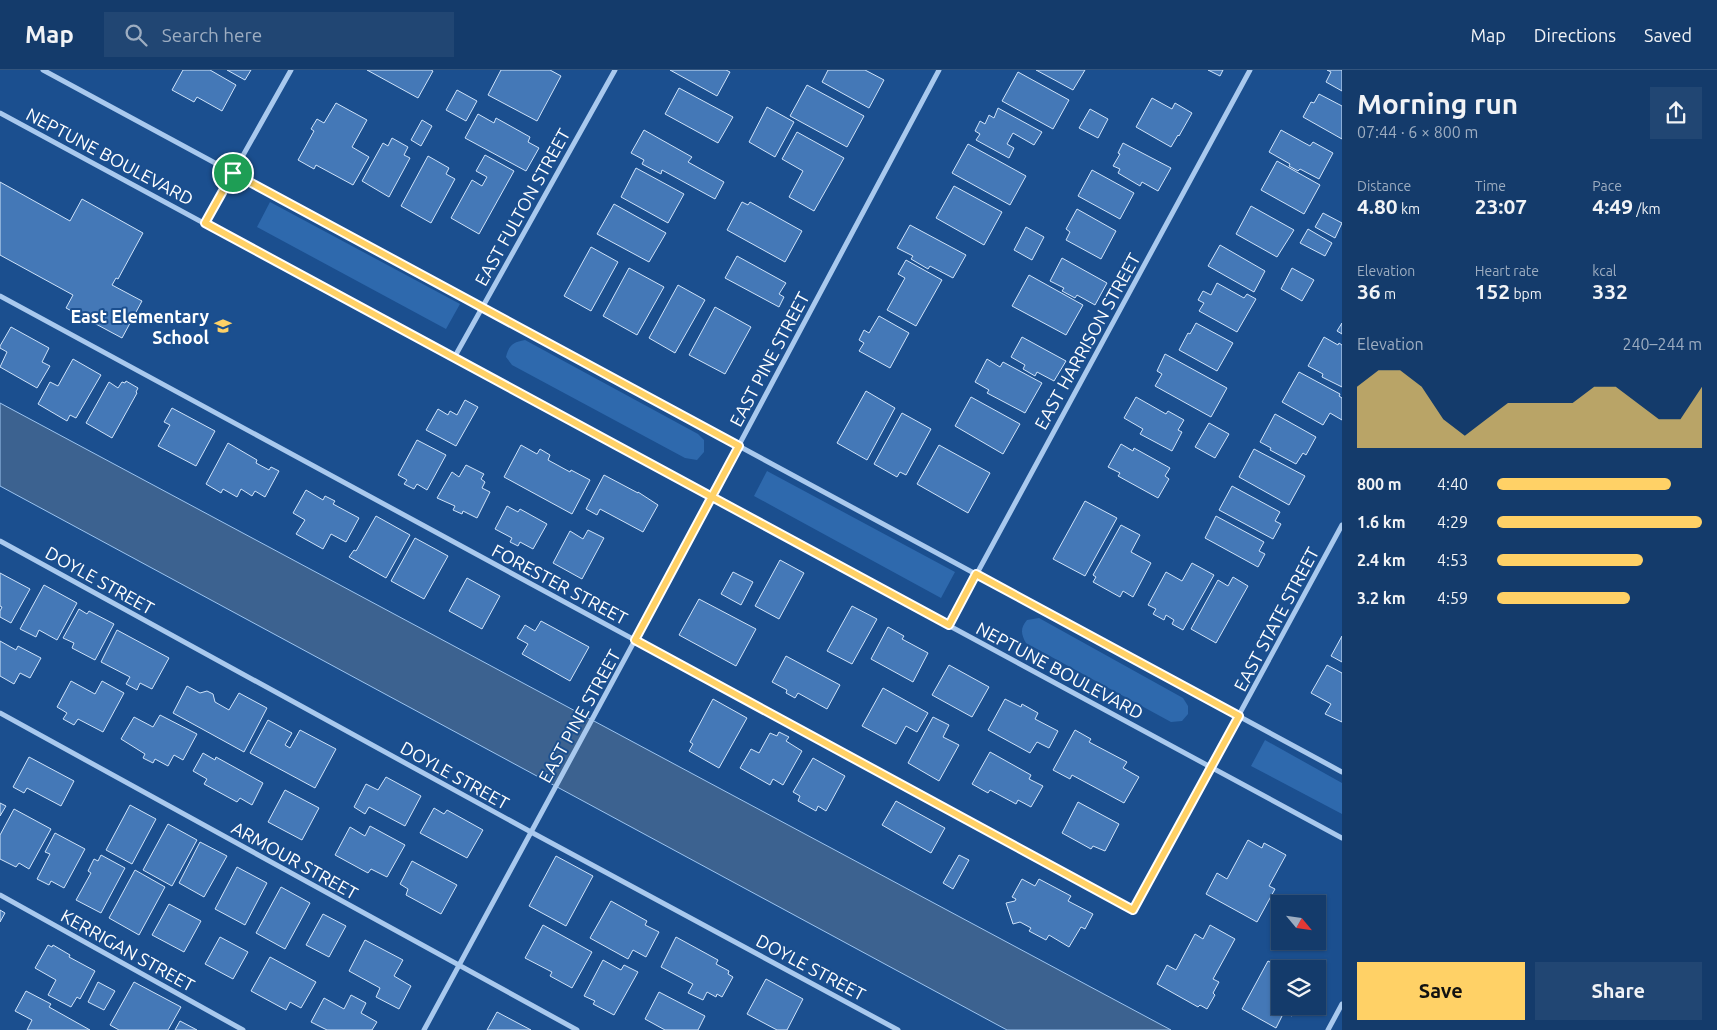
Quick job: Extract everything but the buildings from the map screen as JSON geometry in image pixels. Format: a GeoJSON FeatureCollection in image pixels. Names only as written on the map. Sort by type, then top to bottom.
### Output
{"type":"FeatureCollection","features":[{"type":"Feature","properties":{"kind":"street"},"geometry":{"type":"LineString","coordinates":[[43,70],[1342,772]]}},
{"type":"Feature","properties":{"kind":"street"},"geometry":{"type":"LineString","coordinates":[[205,223],[291,70]]}},
{"type":"Feature","properties":{"kind":"street","name":"EAST FULTON STREET"},"geometry":{"type":"LineString","coordinates":[[454,358],[615,70]]}},
{"type":"Feature","properties":{"kind":"street","name":"EAST PINE STREET"},"geometry":{"type":"LineString","coordinates":[[424,1030],[712,497],[939,70]]}},
{"type":"Feature","properties":{"kind":"street","name":"EAST HARRISON STREET"},"geometry":{"type":"LineString","coordinates":[[949,625],[1250,70]]}},
{"type":"Feature","properties":{"kind":"street","name":"NEPTUNE BOULEVARD"},"geometry":{"type":"LineString","coordinates":[[0,112],[1342,838]]}},
{"type":"Feature","properties":{"kind":"street","name":"FORESTER STREET"},"geometry":{"type":"LineString","coordinates":[[0,296],[1133,910]]}},
{"type":"Feature","properties":{"kind":"street","name":"EAST STATE STREET"},"geometry":{"type":"LineString","coordinates":[[1133,910],[1342,525]]}},
{"type":"Feature","properties":{"kind":"street","name":"DOYLE STREET"},"geometry":{"type":"LineString","coordinates":[[0,541],[531,832],[898,1030]]}},
{"type":"Feature","properties":{"kind":"street","name":"ARMOUR STREET"},"geometry":{"type":"LineString","coordinates":[[0,713],[578,1030]]}},
{"type":"Feature","properties":{"kind":"street","name":"KERRIGAN STREET"},"geometry":{"type":"LineString","coordinates":[[0,895],[243,1030]]}},
{"type":"Feature","properties":{"kind":"street"},"geometry":{"type":"LineString","coordinates":[[1328,1030],[1342,1004]]}},
{"type":"Feature","properties":{"kind":"shaded area"},"geometry":{"type":"Polygon","coordinates":[[[270,202],[460,304],[446,329],[257,227],[270,202]]]}},
{"type":"Feature","properties":{"kind":"shaded area"},"geometry":{"type":"Polygon","coordinates":[[[525,340],[698,434],[704,440],[704,452],[697,460],[685,458],[512,365],[506,357],[510,347],[517,342],[525,340]]]}},
{"type":"Feature","properties":{"kind":"shaded area"},"geometry":{"type":"Polygon","coordinates":[[[0,403],[1171,1030],[1007,1030],[0,486],[0,403]]]}},
{"type":"Feature","properties":{"kind":"shaded area"},"geometry":{"type":"Polygon","coordinates":[[[767,471],[955,572],[941,598],[754,496],[767,471]]]}},
{"type":"Feature","properties":{"kind":"shaded area"},"geometry":{"type":"Polygon","coordinates":[[[1039,618],[1183,698],[1188,706],[1188,714],[1182,721],[1171,722],[1026,643],[1022,634],[1023,626],[1027,620],[1039,618]]]}},
{"type":"Feature","properties":{"kind":"shaded area"},"geometry":{"type":"Polygon","coordinates":[[[1265,740],[1342,783],[1342,814],[1251,766],[1265,740]]]}},
{"type":"Feature","properties":{"kind":"place","name":"East Elementary School"},"geometry":{"type":"Point","coordinates":[223,326]}},
{"type":"Feature","properties":{"kind":"route"},"geometry":{"type":"LineString","coordinates":[[233,173],[205,223],[712,497],[949,625],[976,574],[1239,716],[1133,910],[635,640],[712,497],[739,446],[233,173]]}}]}
